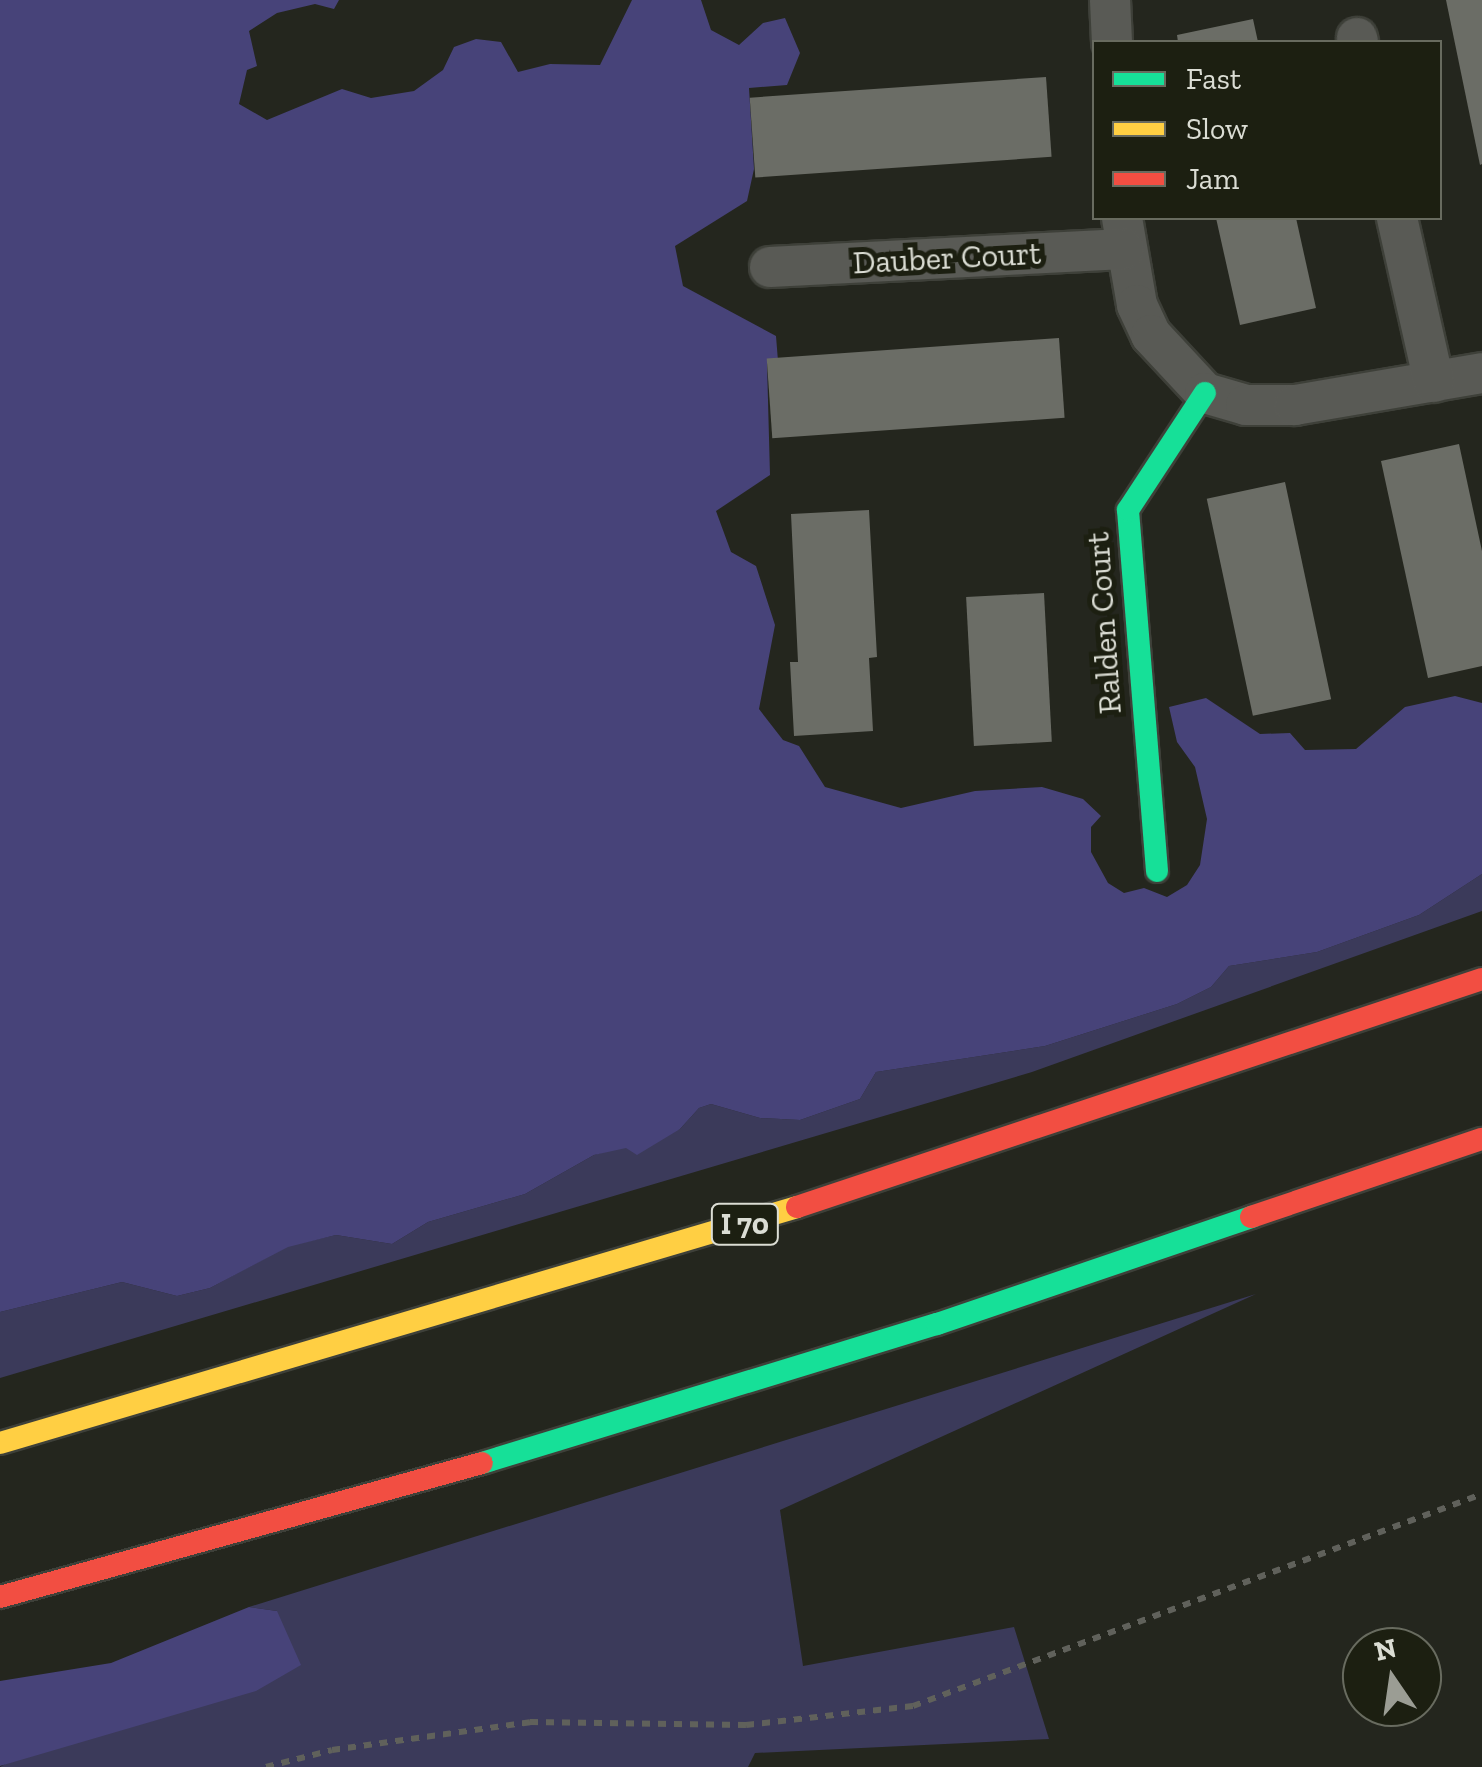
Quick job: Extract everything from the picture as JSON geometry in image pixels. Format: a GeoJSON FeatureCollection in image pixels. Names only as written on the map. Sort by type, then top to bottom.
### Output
{"type":"FeatureCollection","features":[{"type":"Feature","properties":{"kind":"main road","name":"Ralden Court"},"geometry":{"type":"LineString","coordinates":[[1156,871],[1128,510],[1205,393]]}},
{"type":"Feature","properties":{"kind":"main road","name":"I 70"},"geometry":{"type":"LineString","coordinates":[[0,1442],[648,1255],[1170,1088],[1482,979]]}},
{"type":"Feature","properties":{"kind":"main road"},"geometry":{"type":"LineString","coordinates":[[0,1597],[447,1474],[902,1335],[1482,1139]]}},
{"type":"Feature","properties":{"kind":"street"},"geometry":{"type":"LineString","coordinates":[[1110,0],[1112,40]]}},
{"type":"Feature","properties":{"kind":"street"},"geometry":{"type":"LineString","coordinates":[[1397,220],[1434,382]]}},
{"type":"Feature","properties":{"kind":"street"},"geometry":{"type":"LineString","coordinates":[[1123,233],[1151,335],[1205,393],[1246,404],[1295,405],[1482,373]]}},
{"type":"Feature","properties":{"kind":"street","name":"Dauber Court"},"geometry":{"type":"LineString","coordinates":[[770,267],[1123,233]]}},
{"type":"Feature","properties":{"kind":"path"},"geometry":{"type":"LineString","coordinates":[[266,1767],[332,1750],[530,1722],[746,1725],[912,1706],[1482,1494]]}},
{"type":"Feature","properties":{"kind":"shaded area"},"geometry":{"type":"Polygon","coordinates":[[[0,0],[339,0],[334,9],[315,4],[277,13],[249,31],[257,66],[247,70],[239,104],[267,120],[342,89],[371,98],[414,91],[443,70],[454,47],[476,39],[501,42],[518,72],[550,64],[600,65],[632,0],[701,0],[711,30],[739,45],[763,23],[785,18],[800,53],[787,85],[749,88],[754,169],[747,201],[675,246],[683,286],[776,336],[778,361],[767,363],[770,475],[716,511],[731,552],[756,566],[775,625],[759,709],[783,740],[799,746],[825,787],[901,808],[975,791],[1042,787],[1083,799],[1101,816],[1091,827],[1091,852],[1108,883],[1124,893],[1144,888],[1167,897],[1187,885],[1200,865],[1207,819],[1195,767],[1177,742],[1169,707],[1206,698],[1260,734],[1290,733],[1305,750],[1356,749],[1405,707],[1455,696],[1482,703],[1482,874],[1419,915],[1317,952],[1229,966],[1211,987],[1177,1004],[1045,1046],[876,1072],[860,1099],[800,1120],[760,1118],[711,1104],[699,1108],[680,1129],[637,1155],[626,1148],[594,1155],[525,1194],[428,1222],[392,1244],[336,1235],[288,1247],[210,1288],[177,1296],[122,1282],[0,1312],[0,0]]]}},
{"type":"Feature","properties":{"kind":"shaded area"},"geometry":{"type":"Polygon","coordinates":[[[1482,874],[1482,911],[1032,1072],[0,1378],[0,1312],[122,1282],[177,1296],[210,1288],[288,1246],[336,1235],[392,1244],[428,1222],[525,1194],[594,1155],[680,1129],[699,1108],[711,1104],[760,1118],[800,1120],[860,1099],[876,1072],[1045,1046],[1177,1004],[1211,987],[1229,966],[1317,952],[1419,915],[1482,874]]]}},
{"type":"Feature","properties":{"kind":"shaded area"},"geometry":{"type":"Polygon","coordinates":[[[1256,1294],[780,1510],[803,1666],[1014,1627],[1049,1739],[755,1753],[748,1767],[0,1767],[277,1611],[249,1607],[1256,1294]]]}},
{"type":"Feature","properties":{"kind":"shaded area"},"geometry":{"type":"Polygon","coordinates":[[[249,1607],[277,1611],[301,1665],[256,1691],[0,1766],[0,1681],[111,1663],[249,1607]]]}},
{"type":"Feature","properties":{"kind":"building"},"geometry":{"type":"Polygon","coordinates":[[[1446,0],[1482,0],[1480,165],[1446,0]]]}},
{"type":"Feature","properties":{"kind":"building"},"geometry":{"type":"Polygon","coordinates":[[[1253,19],[1258,40],[1178,40],[1177,35],[1253,19]]]}},
{"type":"Feature","properties":{"kind":"building"},"geometry":{"type":"Polygon","coordinates":[[[1046,77],[1052,157],[755,178],[750,98],[1046,77]]]}},
{"type":"Feature","properties":{"kind":"building"},"geometry":{"type":"Polygon","coordinates":[[[1216,220],[1296,220],[1316,308],[1240,325],[1216,220]]]}},
{"type":"Feature","properties":{"kind":"building"},"geometry":{"type":"Polygon","coordinates":[[[1059,338],[1065,418],[772,438],[767,358],[1059,338]]]}},
{"type":"Feature","properties":{"kind":"building"},"geometry":{"type":"Polygon","coordinates":[[[1459,444],[1482,551],[1482,666],[1428,678],[1381,461],[1459,444]]]}},
{"type":"Feature","properties":{"kind":"building"},"geometry":{"type":"Polygon","coordinates":[[[1285,482],[1331,699],[1253,716],[1207,499],[1285,482]]]}},
{"type":"Feature","properties":{"kind":"building"},"geometry":{"type":"Polygon","coordinates":[[[869,510],[877,657],[869,658],[873,731],[794,736],[790,662],[798,662],[791,514],[869,510]]]}},
{"type":"Feature","properties":{"kind":"building"},"geometry":{"type":"Polygon","coordinates":[[[1044,593],[1052,742],[974,746],[966,597],[1044,593]]]}},
{"type":"Feature","properties":{"kind":"traffic: fast"},"geometry":{"type":"LineString","coordinates":[[1157,871],[1128,510],[1205,393]]}},
{"type":"Feature","properties":{"kind":"traffic: fast"},"geometry":{"type":"LineString","coordinates":[[482,1463],[937,1324],[1251,1217]]}},
{"type":"Feature","properties":{"kind":"traffic: slow"},"geometry":{"type":"LineString","coordinates":[[0,1443],[797,1207]]}},
{"type":"Feature","properties":{"kind":"traffic: jam"},"geometry":{"type":"LineString","coordinates":[[797,1207],[1482,979]]}},
{"type":"Feature","properties":{"kind":"traffic: jam"},"geometry":{"type":"LineString","coordinates":[[1251,1217],[1482,1139]]}},
{"type":"Feature","properties":{"kind":"traffic: jam"},"geometry":{"type":"LineString","coordinates":[[0,1597],[482,1463]]}}]}
